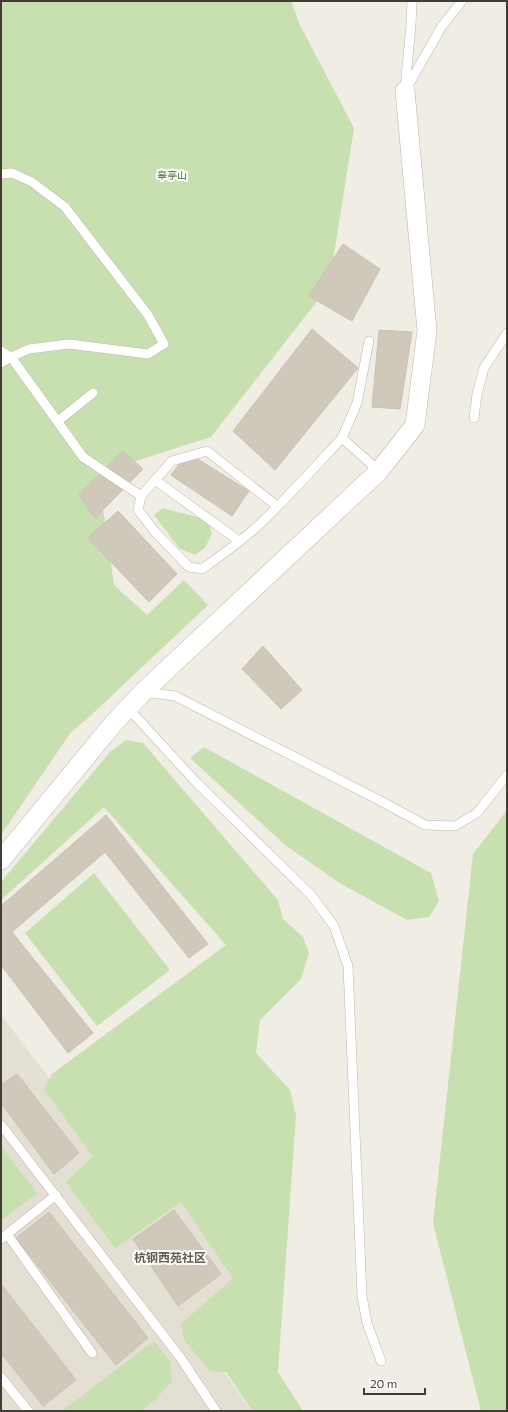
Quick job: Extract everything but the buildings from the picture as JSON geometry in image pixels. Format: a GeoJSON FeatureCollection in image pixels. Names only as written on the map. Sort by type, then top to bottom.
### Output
{"type":"FeatureCollection","features":[{"type":"Feature","properties":{"kind":"street"},"geometry":{"type":"LineString","coordinates":[[1,860],[113,724],[143,692],[379,471],[415,425],[427,331],[405,91]]}},
{"type":"Feature","properties":{"kind":"lane"},"geometry":{"type":"LineString","coordinates":[[405,91],[412,1]]}},
{"type":"Feature","properties":{"kind":"lane"},"geometry":{"type":"LineString","coordinates":[[405,91],[442,26],[462,1]]}},
{"type":"Feature","properties":{"kind":"lane"},"geometry":{"type":"LineString","coordinates":[[1,174],[12,173],[32,182],[64,206],[148,315],[164,344],[148,354],[69,344],[29,349],[11,357],[1,364]]}},
{"type":"Feature","properties":{"kind":"lane"},"geometry":{"type":"LineString","coordinates":[[474,418],[477,394],[484,368],[507,333]]}},
{"type":"Feature","properties":{"kind":"lane"},"geometry":{"type":"LineString","coordinates":[[277,506],[207,451],[172,461],[142,496],[138,510],[156,533],[188,567],[202,568],[239,541],[260,524],[342,438],[357,403],[369,341]]}},
{"type":"Feature","properties":{"kind":"lane"},"geometry":{"type":"LineString","coordinates":[[1,351],[11,357],[83,457],[142,496]]}},
{"type":"Feature","properties":{"kind":"lane"},"geometry":{"type":"LineString","coordinates":[[58,421],[93,393]]}},
{"type":"Feature","properties":{"kind":"lane"},"geometry":{"type":"LineString","coordinates":[[342,438],[379,471]]}},
{"type":"Feature","properties":{"kind":"lane"},"geometry":{"type":"LineString","coordinates":[[155,480],[239,541]]}},
{"type":"Feature","properties":{"kind":"lane"},"geometry":{"type":"LineString","coordinates":[[143,692],[175,696],[425,825],[455,826],[478,813],[507,775]]}},
{"type":"Feature","properties":{"kind":"lane"},"geometry":{"type":"LineString","coordinates":[[128,708],[195,781],[311,895],[334,926],[348,966],[362,1296],[367,1323],[381,1361]]}},
{"type":"Feature","properties":{"kind":"lane"},"geometry":{"type":"LineString","coordinates":[[1,1125],[180,1356],[216,1411]]}},
{"type":"Feature","properties":{"kind":"lane"},"geometry":{"type":"LineString","coordinates":[[56,1195],[4,1236],[92,1353]]}},
{"type":"Feature","properties":{"kind":"lane"},"geometry":{"type":"LineString","coordinates":[[1,1378],[28,1411]]}},
{"type":"Feature","properties":{"kind":"shaded area"},"geometry":{"type":"Polygon","coordinates":[[[1,1015],[148,1208],[179,1187],[255,1287],[195,1331],[251,1411],[1,1411],[1,1015]]]}},
{"type":"Feature","properties":{"kind":"green space","name":"皋亭山"},"geometry":{"type":"Polygon","coordinates":[[[1,1],[291,1],[300,25],[354,128],[329,286],[211,437],[98,473],[114,585],[147,615],[184,580],[208,605],[87,719],[71,732],[1,835],[1,1]]]}},
{"type":"Feature","properties":{"kind":"green space"},"geometry":{"type":"Polygon","coordinates":[[[163,508],[207,520],[212,533],[205,548],[195,555],[179,548],[154,515],[163,508]]]}},
{"type":"Feature","properties":{"kind":"green space"},"geometry":{"type":"Polygon","coordinates":[[[126,740],[143,743],[278,900],[283,919],[303,937],[309,953],[301,979],[260,1020],[256,1053],[290,1090],[296,1115],[278,1372],[303,1411],[252,1411],[226,1372],[210,1371],[184,1340],[181,1324],[233,1278],[181,1202],[115,1248],[66,1182],[93,1157],[44,1089],[52,1074],[226,945],[104,807],[1,900],[1,882],[110,752],[126,740]]]}},
{"type":"Feature","properties":{"kind":"green space"},"geometry":{"type":"Polygon","coordinates":[[[204,747],[431,873],[439,901],[429,917],[407,920],[338,882],[285,845],[190,758],[204,747]]]}},
{"type":"Feature","properties":{"kind":"green space"},"geometry":{"type":"Polygon","coordinates":[[[507,810],[507,1411],[481,1411],[433,1223],[473,854],[507,810]]]}},
{"type":"Feature","properties":{"kind":"green space"},"geometry":{"type":"Polygon","coordinates":[[[94,873],[170,970],[97,1026],[25,933],[94,873]]]}},
{"type":"Feature","properties":{"kind":"green space"},"geometry":{"type":"Polygon","coordinates":[[[1,1146],[37,1193],[1,1221],[1,1146]]]}},
{"type":"Feature","properties":{"kind":"green space"},"geometry":{"type":"Polygon","coordinates":[[[154,1341],[170,1361],[172,1381],[155,1400],[140,1411],[62,1411],[154,1341]]]}},
{"type":"Feature","properties":{"kind":"district","name":"杭钢西苑社区"},"geometry":{"type":"Point","coordinates":[170,1257]}}]}
